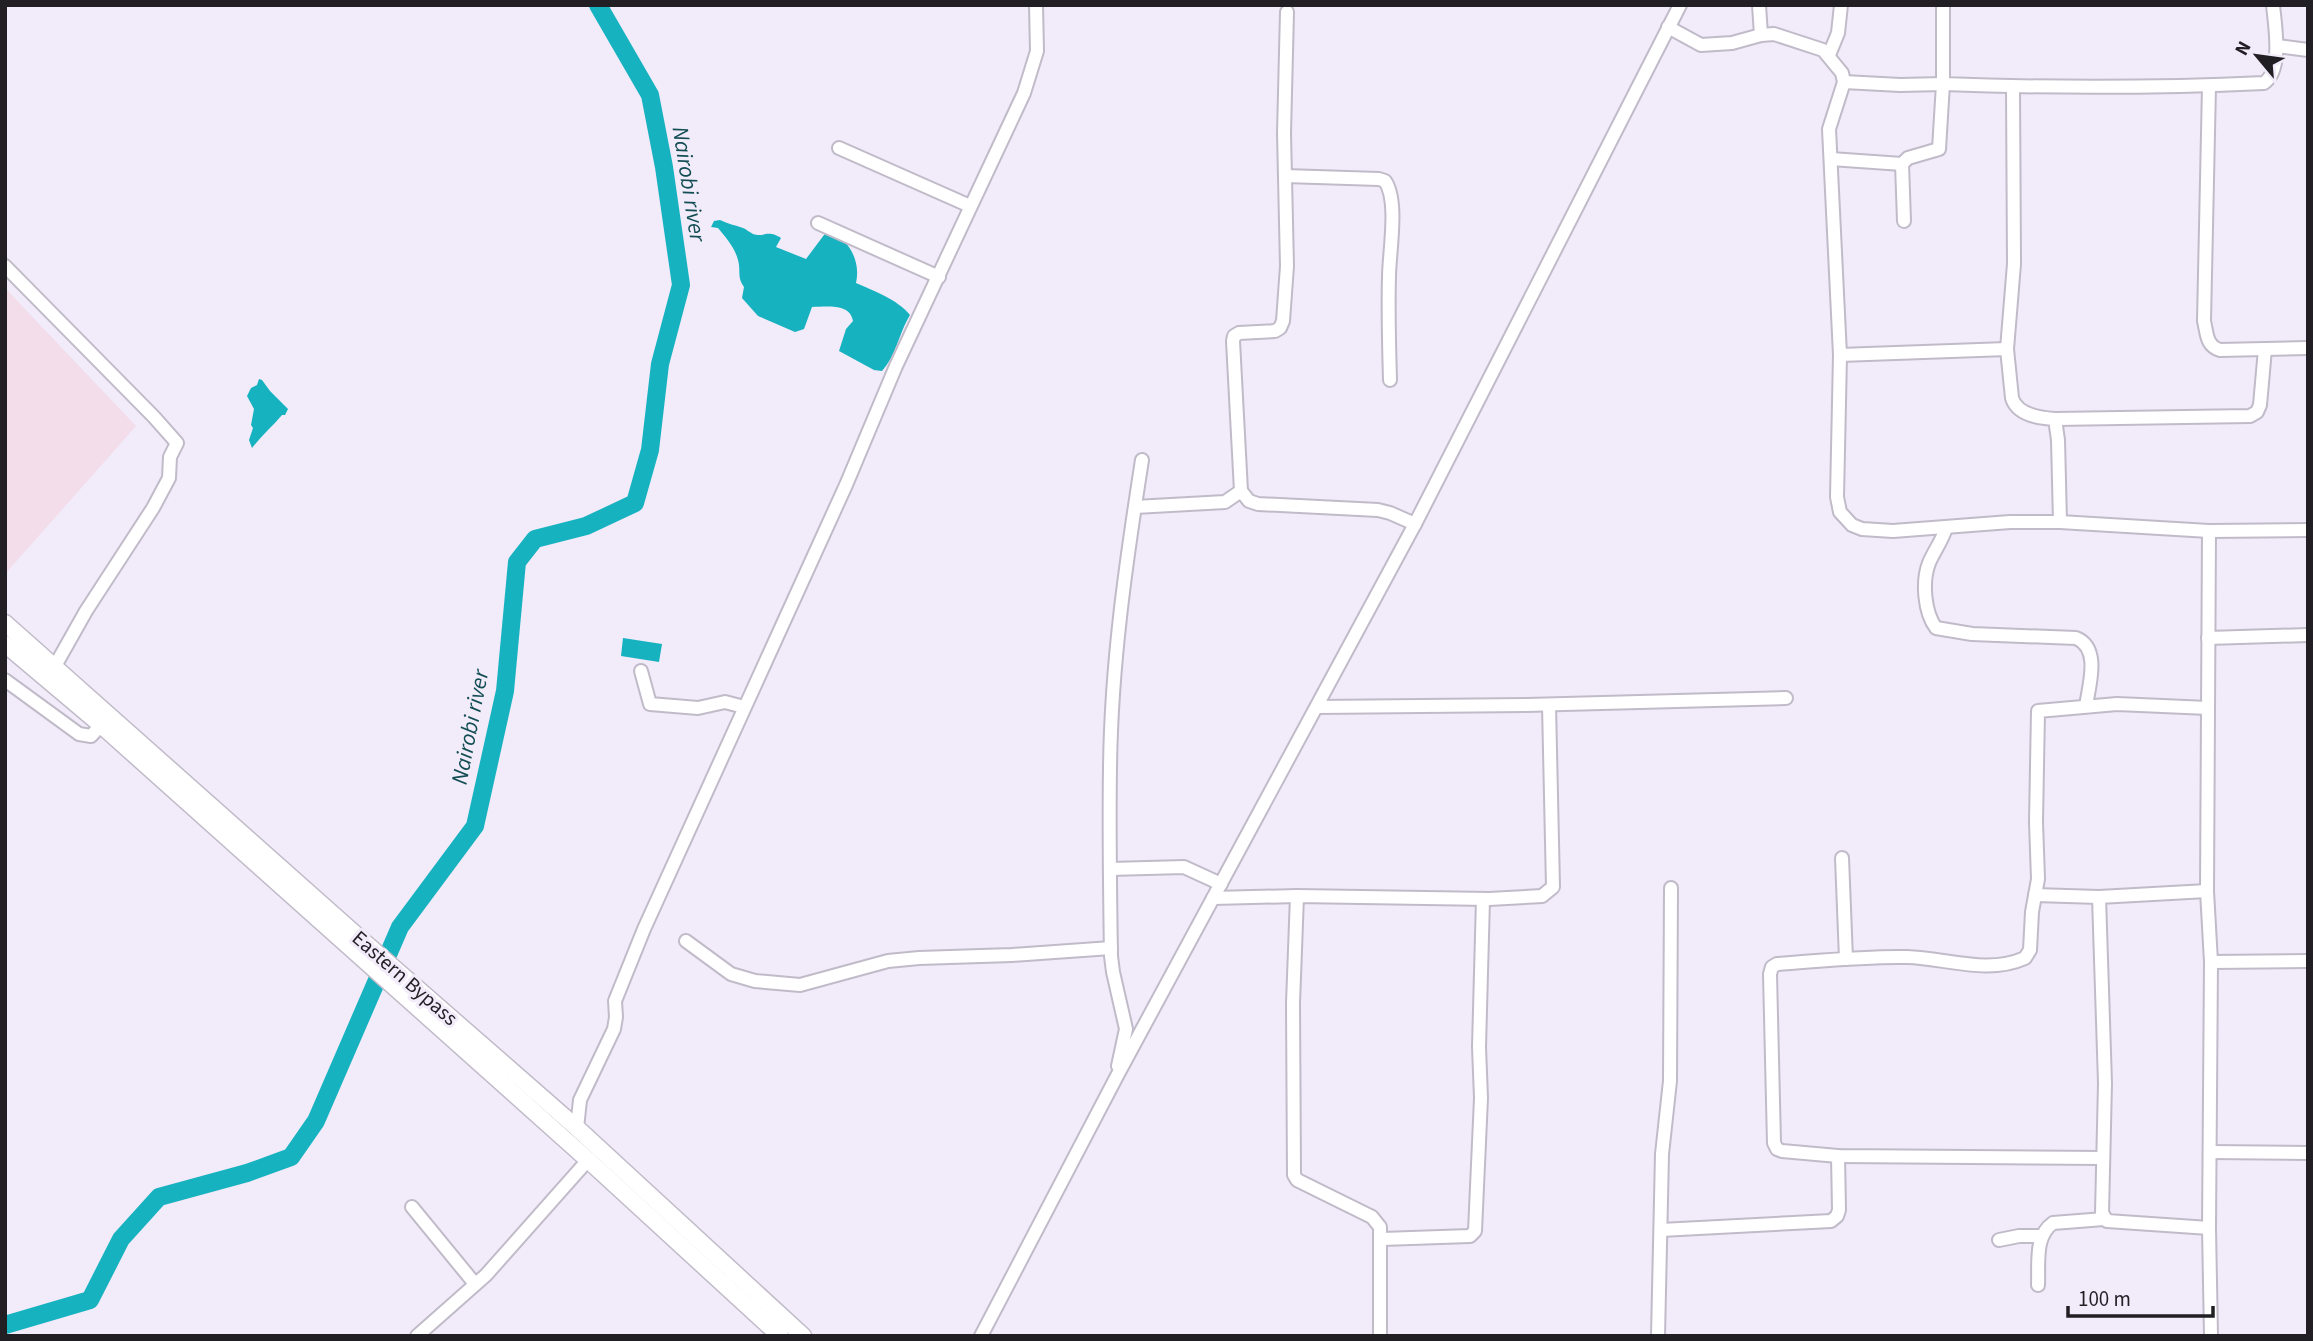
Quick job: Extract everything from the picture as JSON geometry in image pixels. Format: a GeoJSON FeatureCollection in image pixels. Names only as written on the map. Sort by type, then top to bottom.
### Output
{"type":"FeatureCollection","features":[{"type":"Feature","properties":{"kind":"main road","name":"Eastern Bypass"},"geometry":{"type":"LineString","coordinates":[[5,623],[359,947],[409,1001],[780,1336]]}},
{"type":"Feature","properties":{"kind":"main road","name":"Eastern Bypass"},"geometry":{"type":"LineString","coordinates":[[5,644],[359,947],[412,984],[577,1128],[803,1336]]}},
{"type":"Feature","properties":{"kind":"street"},"geometry":{"type":"LineString","coordinates":[[577,1128],[580,1100],[614,1029],[615,1001],[623,980],[897,366],[1031,74],[1037,51],[1036,5]]}},
{"type":"Feature","properties":{"kind":"street"},"geometry":{"type":"LineString","coordinates":[[981,1336],[1118,1074],[1415,524],[1680,5]]}},
{"type":"Feature","properties":{"kind":"street"},"geometry":{"type":"LineString","coordinates":[[1759,5],[1761,35]]}},
{"type":"Feature","properties":{"kind":"street"},"geometry":{"type":"LineString","coordinates":[[1829,55],[1838,33],[1841,5]]}},
{"type":"Feature","properties":{"kind":"street"},"geometry":{"type":"LineString","coordinates":[[1904,221],[1902,164],[1908,158],[1939,149],[1943,84],[1942,5]]}},
{"type":"Feature","properties":{"kind":"street"},"geometry":{"type":"LineString","coordinates":[[1844,82],[2013,88],[2264,83],[2272,73],[2277,46],[2273,5]]}},
{"type":"Feature","properties":{"kind":"street"},"geometry":{"type":"LineString","coordinates":[[1287,12],[1284,133],[1287,266],[1283,321],[1275,331],[1239,333],[1234,336],[1241,491],[1249,501],[1258,504],[1378,510],[1415,524]]}},
{"type":"Feature","properties":{"kind":"street"},"geometry":{"type":"LineString","coordinates":[[1668,27],[1701,45],[1732,43],[1774,34],[1823,50],[1842,73],[1844,82],[1829,129],[1840,355],[1838,497],[1840,512],[1852,525],[1862,529],[1893,531],[2010,522],[2060,522],[2209,531],[2308,530]]}},
{"type":"Feature","properties":{"kind":"street"},"geometry":{"type":"LineString","coordinates":[[2277,46],[2308,50]]}},
{"type":"Feature","properties":{"kind":"street"},"geometry":{"type":"LineString","coordinates":[[2209,86],[2204,321],[2209,344],[2213,348],[2308,348]]}},
{"type":"Feature","properties":{"kind":"street"},"geometry":{"type":"LineString","coordinates":[[2013,88],[2014,264],[2007,349],[2014,404],[2033,416],[2055,419],[2250,416],[2257,412],[2260,405],[2265,349]]}},
{"type":"Feature","properties":{"kind":"street"},"geometry":{"type":"LineString","coordinates":[[839,148],[971,206]]}},
{"type":"Feature","properties":{"kind":"street"},"geometry":{"type":"LineString","coordinates":[[1831,159],[1902,164]]}},
{"type":"Feature","properties":{"kind":"street"},"geometry":{"type":"LineString","coordinates":[[1285,176],[1379,179],[1389,186],[1392,223],[1389,277],[1390,380]]}},
{"type":"Feature","properties":{"kind":"street"},"geometry":{"type":"LineString","coordinates":[[818,223],[939,277]]}},
{"type":"Feature","properties":{"kind":"street"},"geometry":{"type":"LineString","coordinates":[[5,266],[154,416],[177,443],[170,457],[169,478],[153,508],[86,611],[55,666]]}},
{"type":"Feature","properties":{"kind":"street"},"geometry":{"type":"LineString","coordinates":[[1840,355],[2007,349]]}},
{"type":"Feature","properties":{"kind":"street"},"geometry":{"type":"LineString","coordinates":[[2055,419],[2060,522]]}},
{"type":"Feature","properties":{"kind":"street"},"geometry":{"type":"LineString","coordinates":[[1118,1074],[1126,1029],[1113,972],[1111,948],[1110,767],[1116,656],[1126,561],[1142,460]]}},
{"type":"Feature","properties":{"kind":"street"},"geometry":{"type":"LineString","coordinates":[[1135,507],[1225,502],[1241,491]]}},
{"type":"Feature","properties":{"kind":"street"},"geometry":{"type":"LineString","coordinates":[[1947,528],[1928,563],[1925,581],[1926,600],[1936,628],[1972,634],[2076,638],[2083,641],[2091,656],[2086,706]]}},
{"type":"Feature","properties":{"kind":"street"},"geometry":{"type":"LineString","coordinates":[[2209,531],[2207,891],[2211,962],[2211,1336]]}},
{"type":"Feature","properties":{"kind":"street"},"geometry":{"type":"LineString","coordinates":[[2208,638],[2308,635]]}},
{"type":"Feature","properties":{"kind":"street"},"geometry":{"type":"LineString","coordinates":[[641,670],[650,704],[698,708],[725,702],[744,706]]}},
{"type":"Feature","properties":{"kind":"street"},"geometry":{"type":"LineString","coordinates":[[5,680],[79,734],[91,736],[101,725]]}},
{"type":"Feature","properties":{"kind":"street"},"geometry":{"type":"LineString","coordinates":[[1317,707],[1549,705],[1786,698]]}},
{"type":"Feature","properties":{"kind":"street"},"geometry":{"type":"LineString","coordinates":[[2102,1158],[1838,1156],[1777,1149],[1774,1143],[1770,974],[1772,967],[1777,964],[1846,959],[1910,957],[1955,964],[2000,965],[2025,958],[2030,950],[2032,912],[2038,879],[2038,711],[2117,704],[2208,708]]}},
{"type":"Feature","properties":{"kind":"street"},"geometry":{"type":"LineString","coordinates":[[1213,898],[1297,896],[1483,899],[1542,896],[1553,887],[1549,705]]}},
{"type":"Feature","properties":{"kind":"street"},"geometry":{"type":"LineString","coordinates":[[1842,858],[1846,959]]}},
{"type":"Feature","properties":{"kind":"street"},"geometry":{"type":"LineString","coordinates":[[1110,869],[1184,867],[1221,884]]}},
{"type":"Feature","properties":{"kind":"street"},"geometry":{"type":"LineString","coordinates":[[1658,1336],[1662,1154],[1670,1081],[1671,888]]}},
{"type":"Feature","properties":{"kind":"street"},"geometry":{"type":"LineString","coordinates":[[2035,895],[2099,897],[2207,891]]}},
{"type":"Feature","properties":{"kind":"street"},"geometry":{"type":"LineString","coordinates":[[1297,896],[1293,1003],[1294,1175],[1297,1180],[1372,1217],[1380,1227],[1380,1336]]}},
{"type":"Feature","properties":{"kind":"street"},"geometry":{"type":"LineString","coordinates":[[2099,897],[2105,1083],[2102,1158],[2104,1219]]}},
{"type":"Feature","properties":{"kind":"street"},"geometry":{"type":"LineString","coordinates":[[1382,1239],[1470,1236],[1475,1231],[1481,1098],[1479,1047],[1483,899]]}},
{"type":"Feature","properties":{"kind":"street"},"geometry":{"type":"LineString","coordinates":[[686,940],[731,974],[755,982],[800,985],[888,961],[1111,948]]}},
{"type":"Feature","properties":{"kind":"street"},"geometry":{"type":"LineString","coordinates":[[2211,962],[2308,961]]}},
{"type":"Feature","properties":{"kind":"street"},"geometry":{"type":"LineString","coordinates":[[2210,1152],[2308,1153]]}},
{"type":"Feature","properties":{"kind":"street"},"geometry":{"type":"LineString","coordinates":[[1661,1230],[1831,1221],[1839,1210],[1838,1156]]}},
{"type":"Feature","properties":{"kind":"street"},"geometry":{"type":"LineString","coordinates":[[417,1336],[475,1284],[542,1214],[588,1160]]}},
{"type":"Feature","properties":{"kind":"street"},"geometry":{"type":"LineString","coordinates":[[412,1207],[475,1284]]}},
{"type":"Feature","properties":{"kind":"street"},"geometry":{"type":"LineString","coordinates":[[2038,1285],[2042,1236],[2053,1223],[2104,1219],[2107,1222],[2209,1228]]}},
{"type":"Feature","properties":{"kind":"street"},"geometry":{"type":"LineString","coordinates":[[1999,1240],[2019,1236],[2042,1236]]}},
{"type":"Feature","properties":{"kind":"shaded area"},"geometry":{"type":"Polygon","coordinates":[[[5,288],[136,426],[5,574],[5,288]]]}},
{"type":"Feature","properties":{"kind":"water"},"geometry":{"type":"Polygon","coordinates":[[[720,220],[753,234],[776,235],[781,238],[776,247],[806,259],[827,231],[842,239],[855,259],[856,283],[892,300],[910,315],[891,358],[882,371],[874,370],[839,351],[846,329],[853,321],[847,311],[812,307],[804,329],[795,332],[758,316],[742,298],[744,287],[734,250],[718,228],[711,227],[714,221],[720,220]]]}},
{"type":"Feature","properties":{"kind":"water"},"geometry":{"type":"Polygon","coordinates":[[[259,379],[288,409],[252,448],[249,440],[254,409],[247,396],[259,379]]]}},
{"type":"Feature","properties":{"kind":"water"},"geometry":{"type":"Polygon","coordinates":[[[623,638],[662,644],[659,662],[621,656],[623,638]]]}},
{"type":"Feature","properties":{"kind":"waterway","name":"Nairobi river"},"geometry":{"type":"LineString","coordinates":[[5,1325],[90,1300],[121,1239],[159,1197],[247,1173],[291,1157],[316,1121],[400,927],[475,826],[505,691],[517,562],[535,539],[586,526],[635,503],[650,450],[660,364],[681,285],[664,167],[650,95],[598,5]]}}]}
